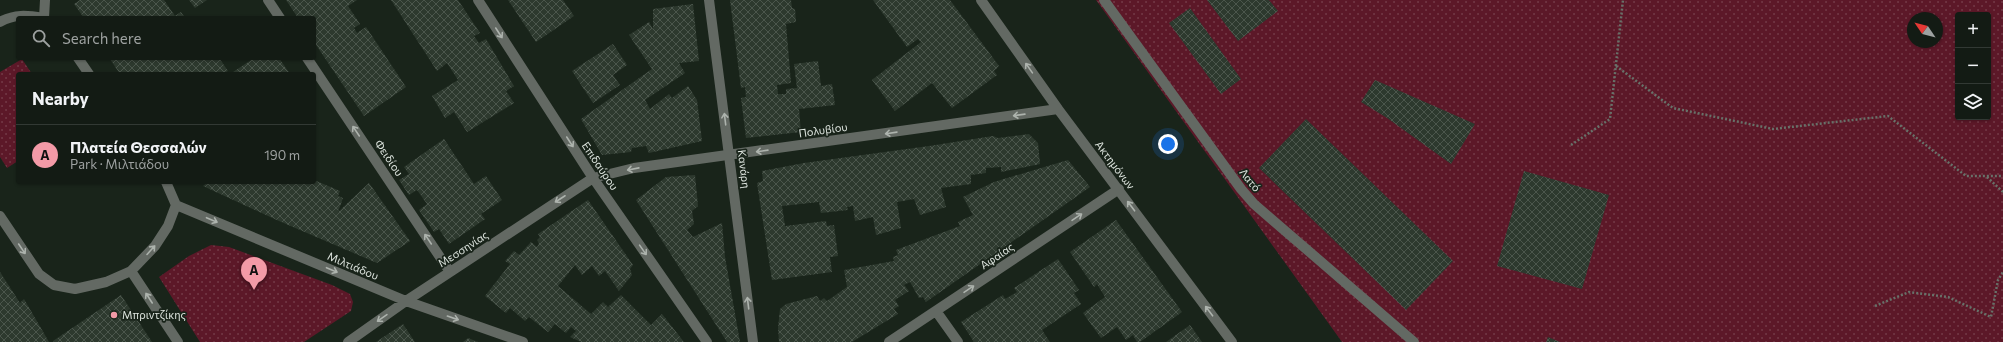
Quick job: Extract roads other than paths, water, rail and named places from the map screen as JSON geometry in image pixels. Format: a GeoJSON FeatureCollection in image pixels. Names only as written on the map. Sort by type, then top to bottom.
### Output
{"type":"FeatureCollection","features":[{"type":"Feature","properties":{"kind":"street"},"geometry":{"type":"LineString","coordinates":[[43,16],[45,0]]}},
{"type":"Feature","properties":{"kind":"street"},"geometry":{"type":"LineString","coordinates":[[268,0],[279,16]]}},
{"type":"Feature","properties":{"kind":"street","name":"Επιδαύρου"},"geometry":{"type":"LineString","coordinates":[[478,0],[593,178],[707,342]]}},
{"type":"Feature","properties":{"kind":"street","name":"Κανάρη"},"geometry":{"type":"LineString","coordinates":[[710,0],[753,342]]}},
{"type":"Feature","properties":{"kind":"street","name":"Ακτημόνων"},"geometry":{"type":"LineString","coordinates":[[981,0],[1058,109],[1232,342]]}},
{"type":"Feature","properties":{"kind":"street","name":"Λατό"},"geometry":{"type":"LineString","coordinates":[[1104,0],[1241,189],[1254,204],[1414,342]]}},
{"type":"Feature","properties":{"kind":"street"},"geometry":{"type":"LineString","coordinates":[[0,22],[9,17],[16,16]]}},
{"type":"Feature","properties":{"kind":"street"},"geometry":{"type":"LineString","coordinates":[[18,16],[32,16]]}},
{"type":"Feature","properties":{"kind":"street"},"geometry":{"type":"LineString","coordinates":[[79,60],[88,72]]}},
{"type":"Feature","properties":{"kind":"street","name":"Φειδίου"},"geometry":{"type":"LineString","coordinates":[[308,60],[450,272]]}},
{"type":"Feature","properties":{"kind":"street","name":"Πολυβίου"},"geometry":{"type":"LineString","coordinates":[[593,178],[634,168],[730,156],[1058,109]]}},
{"type":"Feature","properties":{"kind":"street","name":"Μεσσηνίας"},"geometry":{"type":"LineString","coordinates":[[348,342],[406,301],[593,178]]}},
{"type":"Feature","properties":{"kind":"street"},"geometry":{"type":"LineString","coordinates":[[0,216],[39,274],[54,285],[74,289],[106,282],[131,271],[155,246],[168,226],[176,205],[167,184]]}},
{"type":"Feature","properties":{"kind":"street","name":"Αφαίας"},"geometry":{"type":"LineString","coordinates":[[889,342],[1119,189]]}},
{"type":"Feature","properties":{"kind":"street","name":"Μιλτιάδου"},"geometry":{"type":"LineString","coordinates":[[176,205],[406,301],[523,342]]}},
{"type":"Feature","properties":{"kind":"street"},"geometry":{"type":"LineString","coordinates":[[131,271],[178,342]]}},
{"type":"Feature","properties":{"kind":"street"},"geometry":{"type":"LineString","coordinates":[[936,311],[958,342]]}},
{"type":"Feature","properties":{"kind":"place","name":"Πλατεία Θεσσαλών"},"geometry":{"type":"Point","coordinates":[254,290]}},
{"type":"Feature","properties":{"kind":"place","name":"Μπριντζίκης"},"geometry":{"type":"Point","coordinates":[114,315]}}]}
